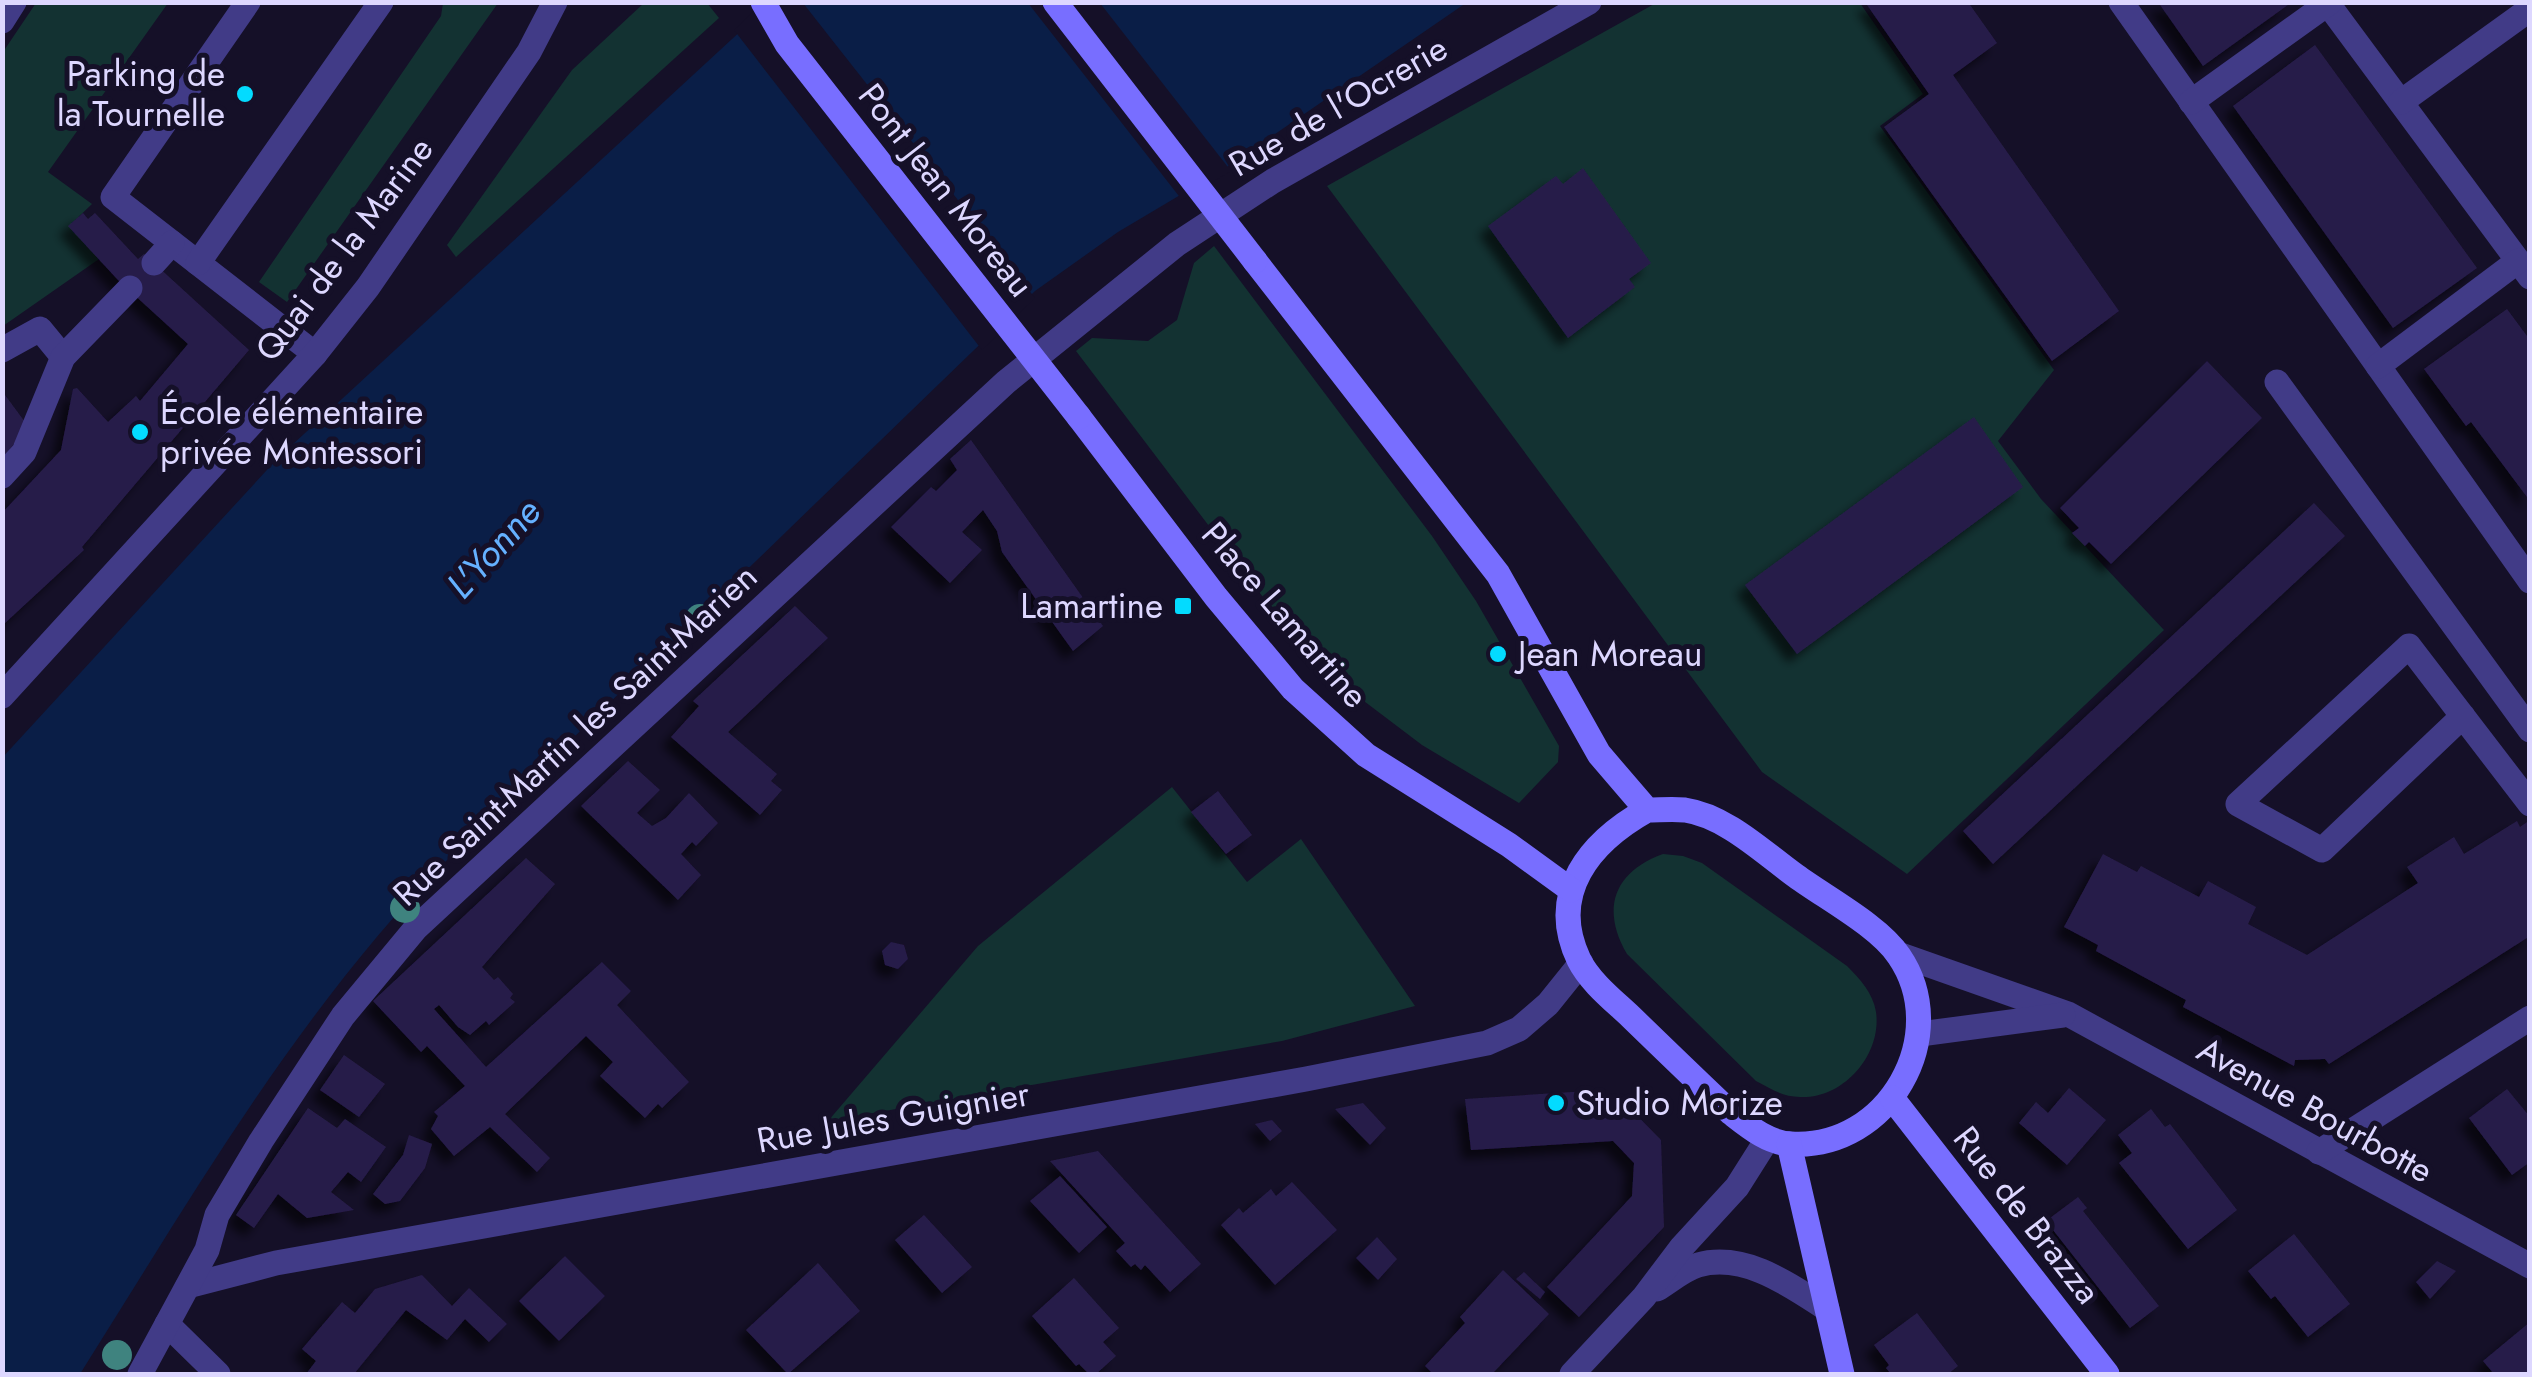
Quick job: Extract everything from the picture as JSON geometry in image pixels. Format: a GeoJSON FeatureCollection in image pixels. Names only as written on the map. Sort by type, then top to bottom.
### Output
{"type":"FeatureCollection","features":[{"type":"Feature","properties":{"kind":"main road","name":"Pont Jean Moreau"},"geometry":{"type":"LineString","coordinates":[[763,2],[788,44],[1078,418]]}},
{"type":"Feature","properties":{"kind":"main road"},"geometry":{"type":"LineString","coordinates":[[1054,2],[1498,574],[1600,754],[1647,810]]}},
{"type":"Feature","properties":{"kind":"main road","name":"Place Lamartine"},"geometry":{"type":"LineString","coordinates":[[1078,418],[1216,597],[1294,689],[1366,755],[1509,845],[1571,890]]}},
{"type":"Feature","properties":{"kind":"main road"},"geometry":{"type":"LineString","coordinates":[[1647,810],[1687,810],[1727,827],[1898,954],[1917,992],[1920,1034],[1911,1070],[1892,1098],[1866,1122],[1836,1138],[1778,1141],[1731,1113],[1580,963],[1567,926],[1571,890],[1588,858],[1614,828],[1647,810]]}},
{"type":"Feature","properties":{"kind":"main road","name":"Rue de Brazza"},"geometry":{"type":"LineString","coordinates":[[1892,1098],[2108,1374]]}},
{"type":"Feature","properties":{"kind":"main road"},"geometry":{"type":"LineString","coordinates":[[1778,1141],[1842,1374]]}},
{"type":"Feature","properties":{"kind":"street"},"geometry":{"type":"LineString","coordinates":[[2,21],[14,2]]}},
{"type":"Feature","properties":{"kind":"street"},"geometry":{"type":"LineString","coordinates":[[248,2],[113,197],[315,354]]}},
{"type":"Feature","properties":{"kind":"street"},"geometry":{"type":"LineString","coordinates":[[198,263],[381,2]]}},
{"type":"Feature","properties":{"kind":"street","name":"Quai de la Marine"},"geometry":{"type":"LineString","coordinates":[[2,696],[315,354],[368,286],[530,52],[555,2]]}},
{"type":"Feature","properties":{"kind":"street","name":"Rue de l'Ocrerie"},"geometry":{"type":"LineString","coordinates":[[1177,244],[1273,181],[1589,2]]}},
{"type":"Feature","properties":{"kind":"street"},"geometry":{"type":"LineString","coordinates":[[2122,2],[2530,581]]}},
{"type":"Feature","properties":{"kind":"street"},"geometry":{"type":"LineString","coordinates":[[2192,102],[2329,3],[2524,269],[2378,366]]}},
{"type":"Feature","properties":{"kind":"street"},"geometry":{"type":"LineString","coordinates":[[2402,102],[2530,9]]}},
{"type":"Feature","properties":{"kind":"street"},"geometry":{"type":"LineString","coordinates":[[154,263],[172,242]]}},
{"type":"Feature","properties":{"kind":"street","name":"Rue Saint-Martin les Saint-Marien"},"geometry":{"type":"LineString","coordinates":[[140,1374],[207,1250],[217,1215],[261,1141],[342,1016],[416,928],[1006,382],[1177,244]]}},
{"type":"Feature","properties":{"kind":"street"},"geometry":{"type":"LineString","coordinates":[[2,476],[24,452],[63,357],[130,288]]}},
{"type":"Feature","properties":{"kind":"street"},"geometry":{"type":"LineString","coordinates":[[2,350],[40,329],[63,357]]}},
{"type":"Feature","properties":{"kind":"street"},"geometry":{"type":"LineString","coordinates":[[2277,382],[2530,730]]}},
{"type":"Feature","properties":{"kind":"street"},"geometry":{"type":"LineString","coordinates":[[2463,716],[2322,850],[2238,804],[2409,646],[2463,716],[2530,804]]}},
{"type":"Feature","properties":{"kind":"street","name":"Avenue Bourbotte"},"geometry":{"type":"LineString","coordinates":[[1898,954],[2068,1014],[2530,1266]]}},
{"type":"Feature","properties":{"kind":"street","name":"Rue Jules Guignier"},"geometry":{"type":"LineString","coordinates":[[188,1286],[276,1262],[1487,1043],[1518,1029],[1548,1004],[1580,963]]}},
{"type":"Feature","properties":{"kind":"street"},"geometry":{"type":"LineString","coordinates":[[1920,1034],[2068,1014]]}},
{"type":"Feature","properties":{"kind":"street"},"geometry":{"type":"LineString","coordinates":[[2319,1152],[2530,1018]]}},
{"type":"Feature","properties":{"kind":"street"},"geometry":{"type":"LineString","coordinates":[[1572,1374],[1778,1141]]}},
{"type":"Feature","properties":{"kind":"street"},"geometry":{"type":"LineString","coordinates":[[1644,1297],[1696,1266],[1728,1262],[1771,1274],[1827,1309]]}},
{"type":"Feature","properties":{"kind":"street"},"geometry":{"type":"LineString","coordinates":[[168,1324],[218,1374]]}},
{"type":"Feature","properties":{"kind":"green space"},"geometry":{"type":"Polygon","coordinates":[[[36,3],[168,3],[48,172],[92,204],[69,226],[99,259],[3,326],[3,52],[36,3]]]}},
{"type":"Feature","properties":{"kind":"green space"},"geometry":{"type":"Polygon","coordinates":[[[443,3],[498,3],[287,302],[259,282],[441,16],[443,3]]]}},
{"type":"Feature","properties":{"kind":"green space"},"geometry":{"type":"Polygon","coordinates":[[[644,3],[707,3],[719,18],[456,257],[447,245],[572,70],[644,3]]]}},
{"type":"Feature","properties":{"kind":"green space"},"geometry":{"type":"Polygon","coordinates":[[[1656,3],[1860,3],[1923,94],[1880,126],[2054,370],[1998,441],[2041,499],[2164,630],[1907,874],[1762,772],[1327,186],[1656,3]]]}},
{"type":"Feature","properties":{"kind":"green space"},"geometry":{"type":"Polygon","coordinates":[[[1214,246],[1432,536],[1476,601],[1559,746],[1558,762],[1519,803],[1422,745],[1352,692],[1269,605],[1076,351],[1092,338],[1148,341],[1177,320],[1194,263],[1214,246]]]}},
{"type":"Feature","properties":{"kind":"green space"},"geometry":{"type":"Polygon","coordinates":[[[1172,787],[1247,882],[1301,839],[1415,1006],[1282,1041],[828,1121],[978,946],[1172,787]]]}},
{"type":"Feature","properties":{"kind":"green space"},"geometry":{"type":"Polygon","coordinates":[[[1663,854],[1702,863],[1847,966],[1861,981],[1874,1005],[1876,1028],[1866,1058],[1845,1082],[1816,1096],[1800,1097],[1756,1081],[1627,954],[1615,922],[1616,894],[1633,871],[1663,854]]]}},
{"type":"Feature","properties":{"kind":"water","name":"L'Yonne"},"geometry":{"type":"Polygon","coordinates":[[[771,3],[1466,3],[1224,169],[1118,232],[1035,291],[450,857],[396,915],[345,976],[251,1105],[80,1374],[3,1374],[2,758],[278,458],[771,3]]]}},
{"type":"Feature","properties":{"kind":"pier"},"geometry":{"type":"Polygon","coordinates":[[[763,2],[803,3],[1035,298],[982,350],[734,30],[763,2]]]}},
{"type":"Feature","properties":{"kind":"pier"},"geometry":{"type":"Polygon","coordinates":[[[1028,3],[1100,3],[1231,171],[1182,200],[1028,3]]]}},
{"type":"Feature","properties":{"kind":"building"},"geometry":{"type":"Polygon","coordinates":[[[1865,2],[1968,2],[1997,43],[1953,75],[2119,311],[2052,361],[1884,127],[1929,94],[1865,2]]]}},
{"type":"Feature","properties":{"kind":"building"},"geometry":{"type":"Polygon","coordinates":[[[2158,2],[2292,2],[2203,66],[2158,2]]]}},
{"type":"Feature","properties":{"kind":"building"},"geometry":{"type":"Polygon","coordinates":[[[2315,45],[2477,268],[2393,328],[2233,106],[2315,45]]]}},
{"type":"Feature","properties":{"kind":"building"},"geometry":{"type":"Polygon","coordinates":[[[1583,168],[1651,263],[1629,279],[1635,287],[1568,338],[1488,226],[1556,176],[1563,184],[1583,168]]]}},
{"type":"Feature","properties":{"kind":"building"},"geometry":{"type":"Polygon","coordinates":[[[83,213],[88,219],[95,213],[138,259],[144,254],[249,350],[82,547],[84,550],[4,624],[2,513],[61,450],[73,389],[77,388],[108,422],[136,396],[140,401],[188,344],[118,280],[68,226],[83,213]]]}},
{"type":"Feature","properties":{"kind":"building"},"geometry":{"type":"Polygon","coordinates":[[[2507,309],[2530,340],[2530,501],[2471,422],[2466,426],[2424,369],[2507,309]]]}},
{"type":"Feature","properties":{"kind":"building"},"geometry":{"type":"Polygon","coordinates":[[[2207,361],[2262,418],[2111,564],[2089,542],[2085,546],[2072,533],[2079,528],[2060,508],[2207,361]]]}},
{"type":"Feature","properties":{"kind":"building"},"geometry":{"type":"Polygon","coordinates":[[[2,391],[28,426],[2,459],[2,391]]]}},
{"type":"Feature","properties":{"kind":"building"},"geometry":{"type":"Polygon","coordinates":[[[1974,417],[2023,487],[1797,654],[1745,585],[1974,417]]]}},
{"type":"Feature","properties":{"kind":"building"},"geometry":{"type":"Polygon","coordinates":[[[971,440],[1103,626],[1073,651],[1002,552],[997,531],[983,510],[962,532],[982,550],[950,583],[891,527],[931,487],[936,491],[957,470],[950,459],[971,440]]]}},
{"type":"Feature","properties":{"kind":"building"},"geometry":{"type":"Polygon","coordinates":[[[2314,503],[2345,536],[1993,864],[1963,831],[2314,503]]]}},
{"type":"Feature","properties":{"kind":"building"},"geometry":{"type":"Polygon","coordinates":[[[795,606],[828,638],[728,732],[777,774],[771,781],[782,790],[760,815],[671,737],[699,706],[693,701],[795,606]]]}},
{"type":"Feature","properties":{"kind":"building"},"geometry":{"type":"Polygon","coordinates":[[[628,761],[660,790],[637,813],[652,826],[666,818],[689,793],[718,823],[696,846],[692,842],[681,854],[701,875],[678,900],[581,806],[628,761]]]}},
{"type":"Feature","properties":{"kind":"building"},"geometry":{"type":"Polygon","coordinates":[[[1218,791],[1252,835],[1226,854],[1191,812],[1218,791]]]}},
{"type":"Feature","properties":{"kind":"building"},"geometry":{"type":"Polygon","coordinates":[[[2530,820],[2530,936],[2329,1064],[2325,1059],[2295,1060],[2294,1066],[2183,1007],[2186,1000],[2096,951],[2098,945],[2064,927],[2103,854],[2137,872],[2141,866],[2199,897],[2208,881],[2256,907],[2248,924],[2307,955],[2418,883],[2407,867],[2454,837],[2464,854],[2517,821],[2520,827],[2530,820]]]}},
{"type":"Feature","properties":{"kind":"building"},"geometry":{"type":"Polygon","coordinates":[[[526,858],[555,884],[482,967],[494,980],[498,977],[515,1002],[489,1025],[486,1021],[470,1035],[439,1005],[434,1009],[486,1067],[602,962],[631,991],[617,1005],[689,1082],[662,1108],[658,1104],[645,1118],[600,1076],[613,1062],[586,1036],[505,1114],[550,1158],[537,1172],[490,1127],[454,1156],[431,1129],[438,1116],[434,1112],[465,1086],[427,1046],[421,1052],[373,1001],[526,858]]]}},
{"type":"Feature","properties":{"kind":"building"},"geometry":{"type":"Polygon","coordinates":[[[891,942],[904,945],[908,959],[898,969],[885,965],[882,951],[891,942]]]}},
{"type":"Feature","properties":{"kind":"building"},"geometry":{"type":"Polygon","coordinates":[[[344,1055],[385,1084],[359,1117],[320,1090],[344,1055]]]}},
{"type":"Feature","properties":{"kind":"building"},"geometry":{"type":"Polygon","coordinates":[[[2069,1088],[2106,1120],[2067,1165],[2019,1123],[2036,1102],[2048,1113],[2069,1088]]]}},
{"type":"Feature","properties":{"kind":"building"},"geometry":{"type":"Polygon","coordinates":[[[2507,1089],[2530,1117],[2530,1162],[2512,1175],[2469,1118],[2507,1089]]]}},
{"type":"Feature","properties":{"kind":"building"},"geometry":{"type":"Polygon","coordinates":[[[1588,1091],[1588,1098],[1619,1097],[1661,1140],[1664,1227],[1579,1317],[1547,1287],[1632,1196],[1634,1163],[1613,1141],[1471,1150],[1465,1099],[1588,1091]]]}},
{"type":"Feature","properties":{"kind":"building"},"geometry":{"type":"Polygon","coordinates":[[[1363,1103],[1386,1128],[1370,1145],[1335,1109],[1363,1103]]]}},
{"type":"Feature","properties":{"kind":"building"},"geometry":{"type":"Polygon","coordinates":[[[308,1108],[337,1128],[345,1119],[386,1147],[361,1182],[348,1172],[331,1192],[354,1210],[307,1218],[278,1194],[254,1228],[236,1215],[308,1108]]]}},
{"type":"Feature","properties":{"kind":"building"},"geometry":{"type":"Polygon","coordinates":[[[2151,1109],[2165,1127],[2170,1124],[2237,1210],[2188,1249],[2119,1163],[2132,1153],[2118,1135],[2151,1109]]]}},
{"type":"Feature","properties":{"kind":"building"},"geometry":{"type":"Polygon","coordinates":[[[1272,1120],[1282,1131],[1270,1141],[1255,1124],[1272,1120]]]}},
{"type":"Feature","properties":{"kind":"building"},"geometry":{"type":"Polygon","coordinates":[[[409,1135],[432,1144],[425,1168],[400,1201],[385,1204],[373,1194],[403,1155],[409,1135]]]}},
{"type":"Feature","properties":{"kind":"building"},"geometry":{"type":"Polygon","coordinates":[[[1098,1151],[1201,1264],[1170,1292],[1145,1265],[1141,1270],[1135,1264],[1131,1267],[1116,1251],[1125,1243],[1050,1161],[1098,1151]]]}},
{"type":"Feature","properties":{"kind":"building"},"geometry":{"type":"Polygon","coordinates":[[[1060,1176],[1107,1227],[1079,1253],[1030,1201],[1060,1176]]]}},
{"type":"Feature","properties":{"kind":"building"},"geometry":{"type":"Polygon","coordinates":[[[1292,1182],[1337,1230],[1275,1285],[1221,1225],[1239,1208],[1243,1213],[1271,1189],[1276,1196],[1292,1182]]]}},
{"type":"Feature","properties":{"kind":"building"},"geometry":{"type":"Polygon","coordinates":[[[2078,1197],[2087,1208],[2083,1211],[2159,1306],[2130,1328],[2046,1221],[2078,1197]]]}},
{"type":"Feature","properties":{"kind":"building"},"geometry":{"type":"Polygon","coordinates":[[[924,1215],[972,1267],[942,1293],[895,1240],[924,1215]]]}},
{"type":"Feature","properties":{"kind":"building"},"geometry":{"type":"Polygon","coordinates":[[[2294,1234],[2350,1304],[2308,1337],[2275,1296],[2271,1299],[2248,1271],[2294,1234]]]}},
{"type":"Feature","properties":{"kind":"building"},"geometry":{"type":"Polygon","coordinates":[[[1377,1237],[1397,1259],[1378,1280],[1356,1258],[1377,1237]]]}},
{"type":"Feature","properties":{"kind":"building"},"geometry":{"type":"Polygon","coordinates":[[[565,1256],[605,1296],[559,1341],[519,1301],[565,1256]]]}},
{"type":"Feature","properties":{"kind":"building"},"geometry":{"type":"Polygon","coordinates":[[[2437,1261],[2456,1271],[2430,1299],[2416,1282],[2437,1261]]]}},
{"type":"Feature","properties":{"kind":"building"},"geometry":{"type":"Polygon","coordinates":[[[818,1263],[860,1311],[788,1374],[746,1330],[818,1263]]]}},
{"type":"Feature","properties":{"kind":"building"},"geometry":{"type":"Polygon","coordinates":[[[1503,1270],[1549,1314],[1492,1374],[1433,1374],[1425,1366],[1465,1323],[1460,1317],[1503,1270]]]}},
{"type":"Feature","properties":{"kind":"building"},"geometry":{"type":"Polygon","coordinates":[[[1524,1272],[1545,1292],[1540,1299],[1516,1279],[1524,1272]]]}},
{"type":"Feature","properties":{"kind":"building"},"geometry":{"type":"Polygon","coordinates":[[[422,1275],[452,1306],[469,1288],[507,1324],[489,1342],[465,1319],[447,1340],[406,1310],[354,1374],[306,1374],[316,1361],[302,1349],[342,1302],[355,1313],[375,1289],[422,1275]]]}},
{"type":"Feature","properties":{"kind":"building"},"geometry":{"type":"Polygon","coordinates":[[[1074,1278],[1119,1328],[1103,1342],[1116,1356],[1096,1374],[1076,1366],[1032,1316],[1074,1278]]]}},
{"type":"Feature","properties":{"kind":"building"},"geometry":{"type":"Polygon","coordinates":[[[1917,1313],[1958,1366],[1948,1374],[1891,1374],[1874,1345],[1917,1313]]]}},
{"type":"Feature","properties":{"kind":"building"},"geometry":{"type":"Polygon","coordinates":[[[2530,1322],[2530,1374],[2494,1374],[2483,1361],[2530,1322]]]}},
{"type":"Feature","properties":{"kind":"place","name":"Parking de la Tournelle"},"geometry":{"type":"Point","coordinates":[245,94]}},
{"type":"Feature","properties":{"kind":"place","name":"École élémentaire privée Montessori"},"geometry":{"type":"Point","coordinates":[140,432]}},
{"type":"Feature","properties":{"kind":"place","name":"Lamartine"},"geometry":{"type":"Point","coordinates":[1183,606]}},
{"type":"Feature","properties":{"kind":"place","name":"Jean Moreau"},"geometry":{"type":"Point","coordinates":[1498,654]}},
{"type":"Feature","properties":{"kind":"place","name":"Studio Morize"},"geometry":{"type":"Point","coordinates":[1556,1103]}}]}
